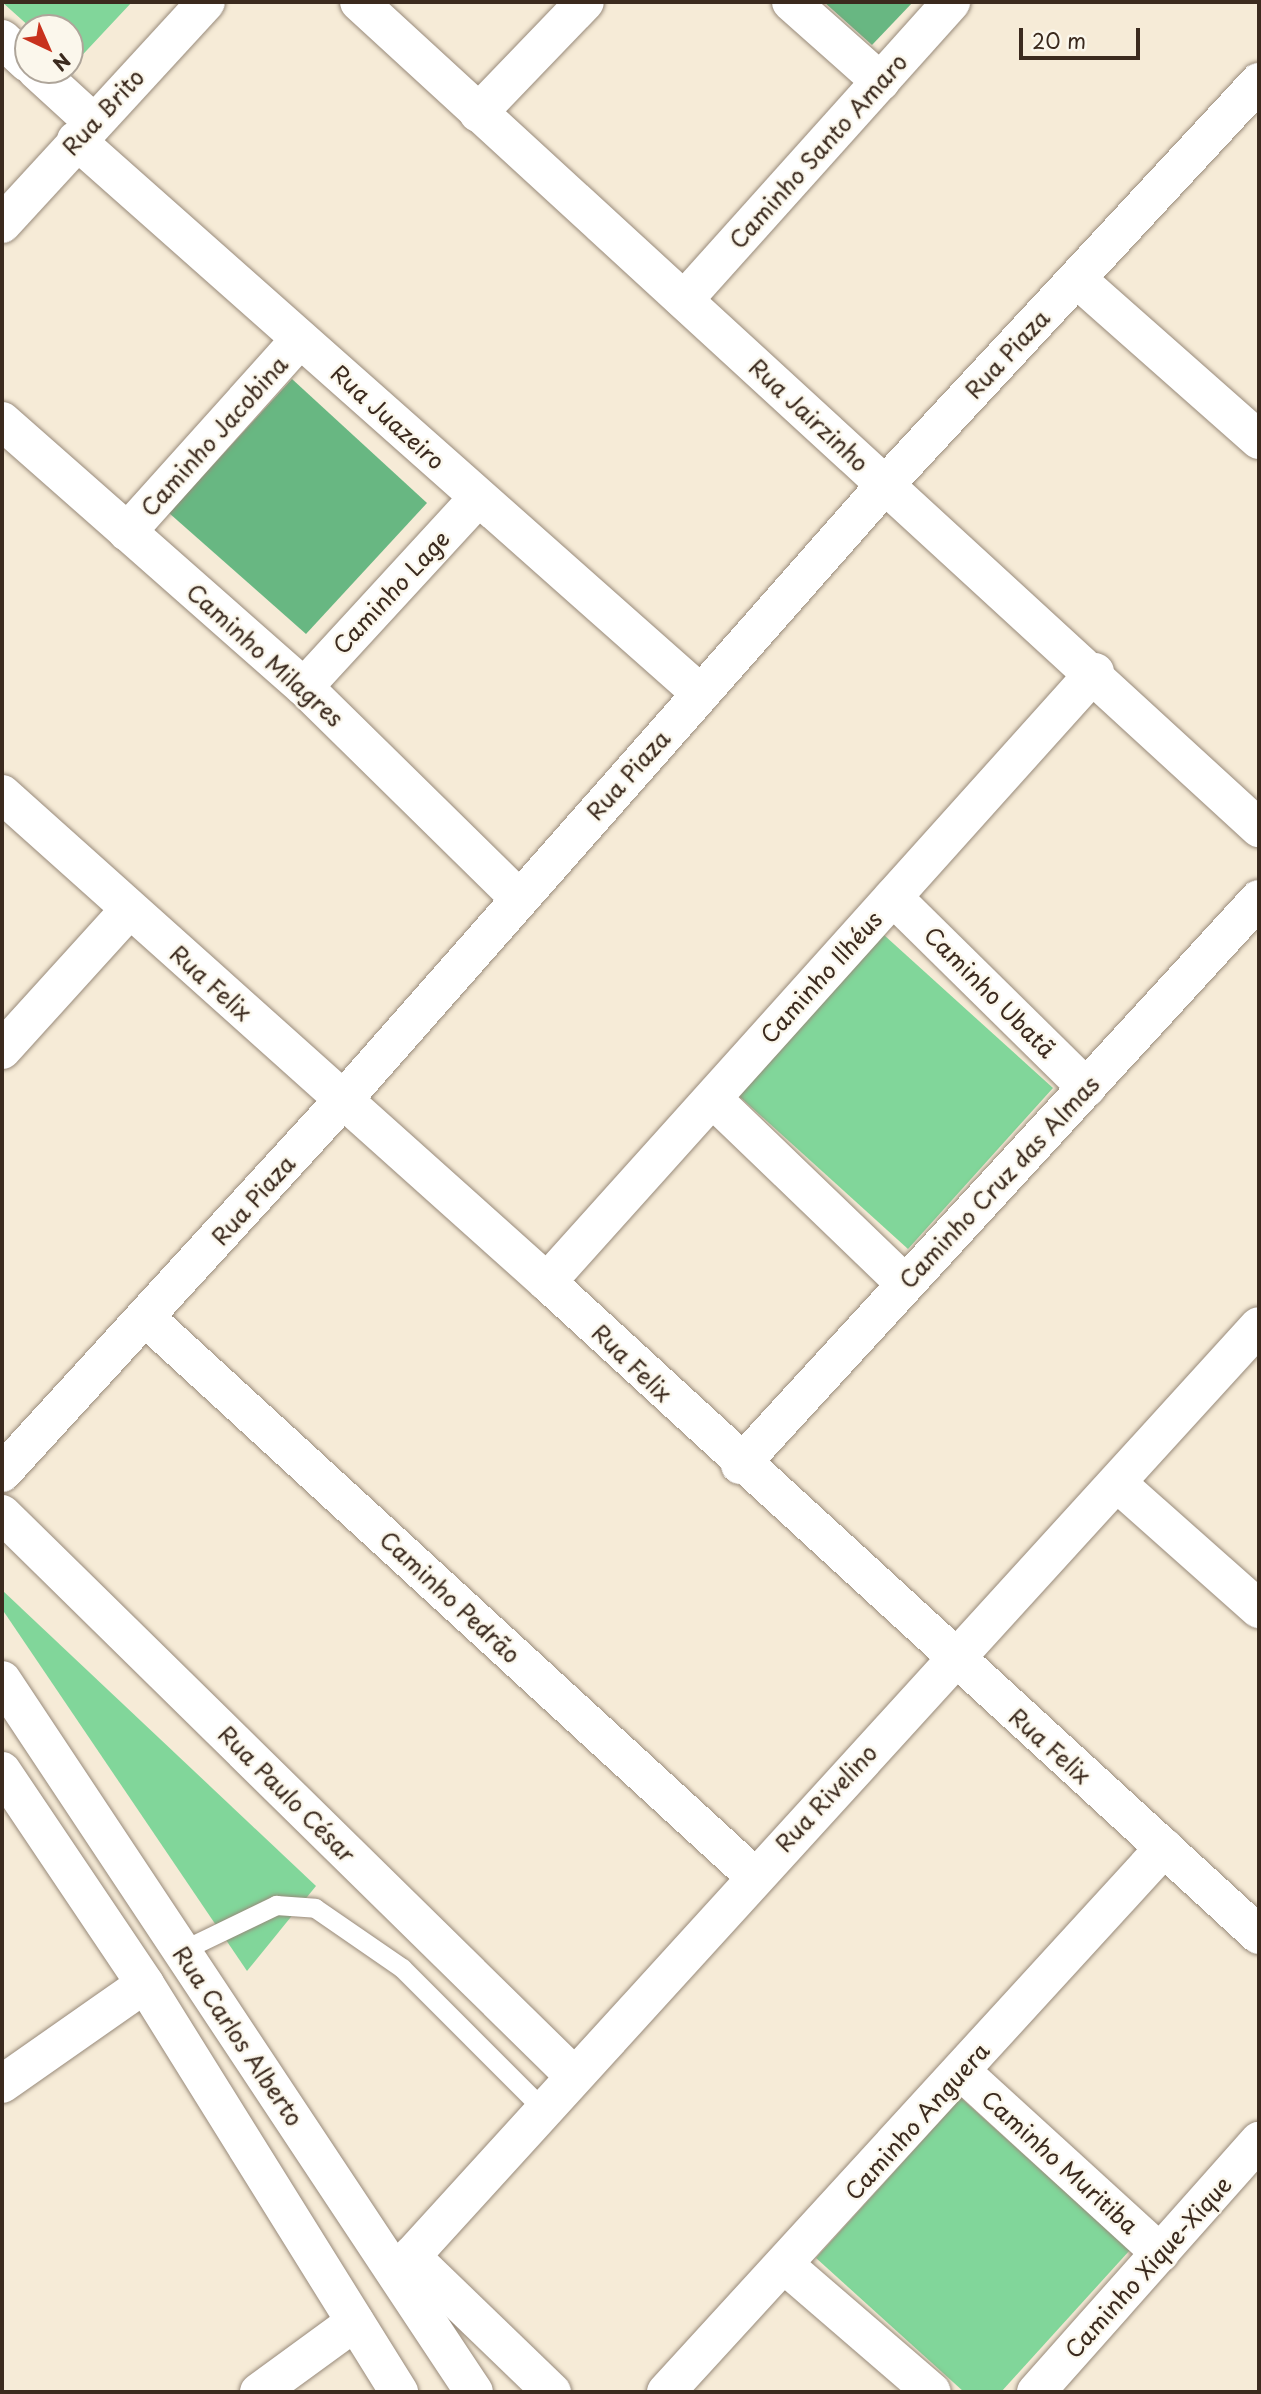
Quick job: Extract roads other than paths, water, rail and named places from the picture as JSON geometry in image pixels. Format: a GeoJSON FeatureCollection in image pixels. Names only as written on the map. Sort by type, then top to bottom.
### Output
{"type":"FeatureCollection","features":[{"type":"Feature","properties":{"kind":"street","name":"Rua Brito"},"geometry":{"type":"LineString","coordinates":[[2,224],[84,131],[206,2]]}},
{"type":"Feature","properties":{"kind":"street","name":"Rua Jairzinho"},"geometry":{"type":"LineString","coordinates":[[359,2],[885,485],[1095,672],[1259,828]]}},
{"type":"Feature","properties":{"kind":"street"},"geometry":{"type":"LineString","coordinates":[[478,113],[585,2]]}},
{"type":"Feature","properties":{"kind":"street"},"geometry":{"type":"LineString","coordinates":[[791,2],[881,82]]}},
{"type":"Feature","properties":{"kind":"street","name":"Caminho Santo Amaro"},"geometry":{"type":"LineString","coordinates":[[684,300],[951,2]]}},
{"type":"Feature","properties":{"kind":"street","name":"Rua Piaza"},"geometry":{"type":"LineString","coordinates":[[2,1473],[343,1100],[885,485],[1259,82]]}},
{"type":"Feature","properties":{"kind":"street","name":"Rua Juazeiro"},"geometry":{"type":"LineString","coordinates":[[47,84],[84,131],[300,339],[701,694]]}},
{"type":"Feature","properties":{"kind":"street"},"geometry":{"type":"LineString","coordinates":[[1077,279],[1259,440]]}},
{"type":"Feature","properties":{"kind":"street","name":"Caminho Jacobina"},"geometry":{"type":"LineString","coordinates":[[127,532],[300,339]]}},
{"type":"Feature","properties":{"kind":"street","name":"Caminho Milagres"},"geometry":{"type":"LineString","coordinates":[[2,421],[304,687],[519,898]]}},
{"type":"Feature","properties":{"kind":"street","name":"Caminho Lage"},"geometry":{"type":"LineString","coordinates":[[304,687],[478,498]]}},
{"type":"Feature","properties":{"kind":"street","name":"Caminho Ilhéus"},"geometry":{"type":"LineString","coordinates":[[547,1282],[1095,672]]}},
{"type":"Feature","properties":{"kind":"street","name":"Rua Felix"},"geometry":{"type":"LineString","coordinates":[[2,794],[547,1282],[954,1662],[1259,1936]]}},
{"type":"Feature","properties":{"kind":"street","name":"Caminho Ubatã"},"geometry":{"type":"LineString","coordinates":[[893,897],[1087,1088]]}},
{"type":"Feature","properties":{"kind":"street","name":"Caminho Cruz das Almas"},"geometry":{"type":"LineString","coordinates":[[740,1465],[904,1283],[1259,899]]}},
{"type":"Feature","properties":{"kind":"street"},"geometry":{"type":"LineString","coordinates":[[2,1050],[129,910]]}},
{"type":"Feature","properties":{"kind":"street"},"geometry":{"type":"LineString","coordinates":[[713,1099],[904,1283]]}},
{"type":"Feature","properties":{"kind":"street","name":"Caminho Pedrão"},"geometry":{"type":"LineString","coordinates":[[146,1318],[754,1876]]}},
{"type":"Feature","properties":{"kind":"street","name":"Rua Rivelino"},"geometry":{"type":"LineString","coordinates":[[403,2264],[572,2074],[954,1662],[1259,1326]]}},
{"type":"Feature","properties":{"kind":"street"},"geometry":{"type":"LineString","coordinates":[[1117,1483],[1259,1609]]}},
{"type":"Feature","properties":{"kind":"street","name":"Rua Paulo César"},"geometry":{"type":"LineString","coordinates":[[2,1514],[572,2074]]}},
{"type":"Feature","properties":{"kind":"street","name":"Rua Carlos Alberto"},"geometry":{"type":"LineString","coordinates":[[2,1681],[181,1951],[403,2264],[474,2392]]}},
{"type":"Feature","properties":{"kind":"street"},"geometry":{"type":"LineString","coordinates":[[2,1770],[145,1984],[399,2392]]}},
{"type":"Feature","properties":{"kind":"street","name":"Caminho Anguera"},"geometry":{"type":"LineString","coordinates":[[666,2392],[787,2267],[1164,1848]]}},
{"type":"Feature","properties":{"kind":"street"},"geometry":{"type":"LineString","coordinates":[[2,2084],[145,1984]]}},
{"type":"Feature","properties":{"kind":"street","name":"Caminho Muritiba"},"geometry":{"type":"LineString","coordinates":[[961,2071],[1160,2253]]}},
{"type":"Feature","properties":{"kind":"street","name":"Caminho Xique-Xique"},"geometry":{"type":"LineString","coordinates":[[1036,2392],[1259,2141]]}},
{"type":"Feature","properties":{"kind":"street"},"geometry":{"type":"LineString","coordinates":[[403,2264],[552,2392]]}},
{"type":"Feature","properties":{"kind":"street"},"geometry":{"type":"LineString","coordinates":[[787,2267],[932,2392]]}},
{"type":"Feature","properties":{"kind":"street"},"geometry":{"type":"LineString","coordinates":[[260,2392],[355,2322]]}},
{"type":"Feature","properties":{"kind":"lane"},"geometry":{"type":"LineString","coordinates":[[181,1951],[276,1905],[315,1908],[402,1968],[542,2108]]}}]}
